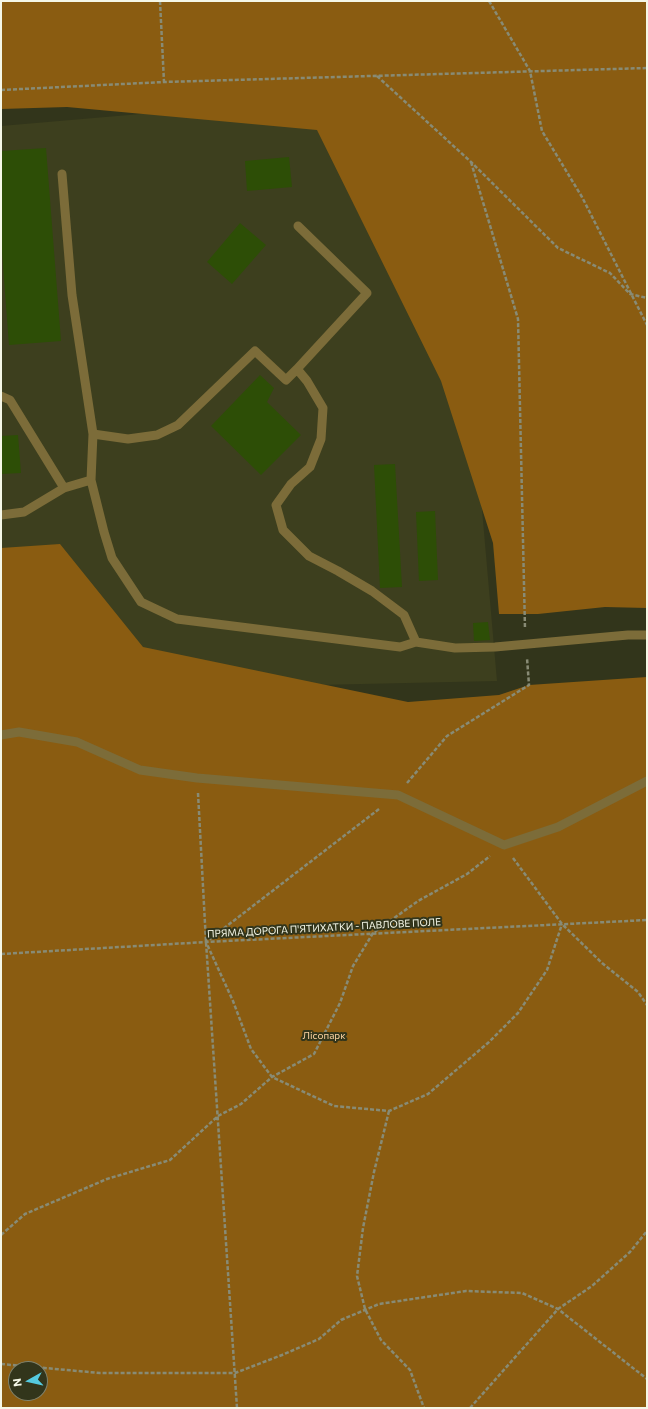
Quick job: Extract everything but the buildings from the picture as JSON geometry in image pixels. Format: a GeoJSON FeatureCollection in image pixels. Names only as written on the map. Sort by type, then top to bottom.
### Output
{"type":"FeatureCollection","features":[{"type":"Feature","properties":{"kind":"lane"},"geometry":{"type":"LineString","coordinates":[[62,174],[72,295],[93,434],[91,480],[112,558],[141,602],[177,619],[400,647],[416,642],[455,648],[525,644],[628,634],[647,635]]}},
{"type":"Feature","properties":{"kind":"lane"},"geometry":{"type":"LineString","coordinates":[[93,434],[128,439],[156,435],[178,425],[255,351],[286,380],[297,369],[367,294],[298,226]]}},
{"type":"Feature","properties":{"kind":"lane"},"geometry":{"type":"LineString","coordinates":[[297,369],[307,381],[323,408],[321,439],[310,467],[291,484],[276,505],[283,530],[308,556],[338,571],[372,591],[404,615],[416,642]]}},
{"type":"Feature","properties":{"kind":"lane"},"geometry":{"type":"LineString","coordinates":[[1,396],[10,400],[64,488]]}},
{"type":"Feature","properties":{"kind":"lane"},"geometry":{"type":"LineString","coordinates":[[1,515],[24,512],[64,488],[91,480]]}},
{"type":"Feature","properties":{"kind":"lane"},"geometry":{"type":"LineString","coordinates":[[1,735],[19,732],[77,742],[140,770],[197,778],[398,795],[504,845],[558,827],[647,781]]}},
{"type":"Feature","properties":{"kind":"path"},"geometry":{"type":"LineString","coordinates":[[160,1],[164,82]]}},
{"type":"Feature","properties":{"kind":"path"},"geometry":{"type":"LineString","coordinates":[[489,1],[530,71],[542,131],[582,197],[647,325]]}},
{"type":"Feature","properties":{"kind":"path"},"geometry":{"type":"LineString","coordinates":[[1,90],[164,82],[647,68]]}},
{"type":"Feature","properties":{"kind":"path"},"geometry":{"type":"LineString","coordinates":[[377,76],[471,162],[558,248],[610,273],[630,294],[647,298]]}},
{"type":"Feature","properties":{"kind":"path"},"geometry":{"type":"LineString","coordinates":[[206,942],[398,795],[447,736],[529,685],[525,644],[518,319],[471,162]]}},
{"type":"Feature","properties":{"kind":"path"},"geometry":{"type":"LineString","coordinates":[[197,778],[206,942],[237,1408]]}},
{"type":"Feature","properties":{"kind":"path"},"geometry":{"type":"LineString","coordinates":[[1,1235],[25,1214],[107,1179],[170,1160],[218,1116],[241,1104],[272,1077],[314,1054],[340,1003],[353,966],[373,933],[418,901],[467,874],[504,845],[562,924],[602,963],[638,992],[647,1004]]}},
{"type":"Feature","properties":{"kind":"path","name":"ПРЯМА ДОРОГА П'ЯТИХАТКИ - ПАВЛОВЕ ПОЛЕ"},"geometry":{"type":"LineString","coordinates":[[1,954],[373,933],[647,920]]}},
{"type":"Feature","properties":{"kind":"path"},"geometry":{"type":"LineString","coordinates":[[206,942],[251,1049],[272,1077],[334,1106],[389,1111],[428,1094],[489,1042],[518,1013],[547,970],[562,924]]}},
{"type":"Feature","properties":{"kind":"path"},"geometry":{"type":"LineString","coordinates":[[389,1111],[374,1172],[363,1228],[357,1276],[365,1309],[381,1340],[410,1370],[424,1408]]}},
{"type":"Feature","properties":{"kind":"path"},"geometry":{"type":"LineString","coordinates":[[470,1408],[558,1309],[592,1286],[630,1252],[647,1232]]}},
{"type":"Feature","properties":{"kind":"path"},"geometry":{"type":"LineString","coordinates":[[1,1364],[100,1373],[235,1373],[318,1339],[342,1320],[379,1304],[466,1291],[522,1293],[558,1309],[647,1378]]}},
{"type":"Feature","properties":{"kind":"shaded area"},"geometry":{"type":"Polygon","coordinates":[[[373,94],[477,452],[497,681],[1,692],[1,126],[373,94]]]}},
{"type":"Feature","properties":{"kind":"green space"},"geometry":{"type":"Polygon","coordinates":[[[1,1],[647,1],[647,608],[605,607],[538,614],[499,614],[493,543],[441,381],[317,130],[67,107],[1,109],[1,1]]]}},
{"type":"Feature","properties":{"kind":"green space","name":"Лісопарк"},"geometry":{"type":"Polygon","coordinates":[[[60,544],[143,647],[408,702],[499,695],[529,685],[647,677],[647,1408],[1,1408],[1,548],[60,544]]]}}]}
